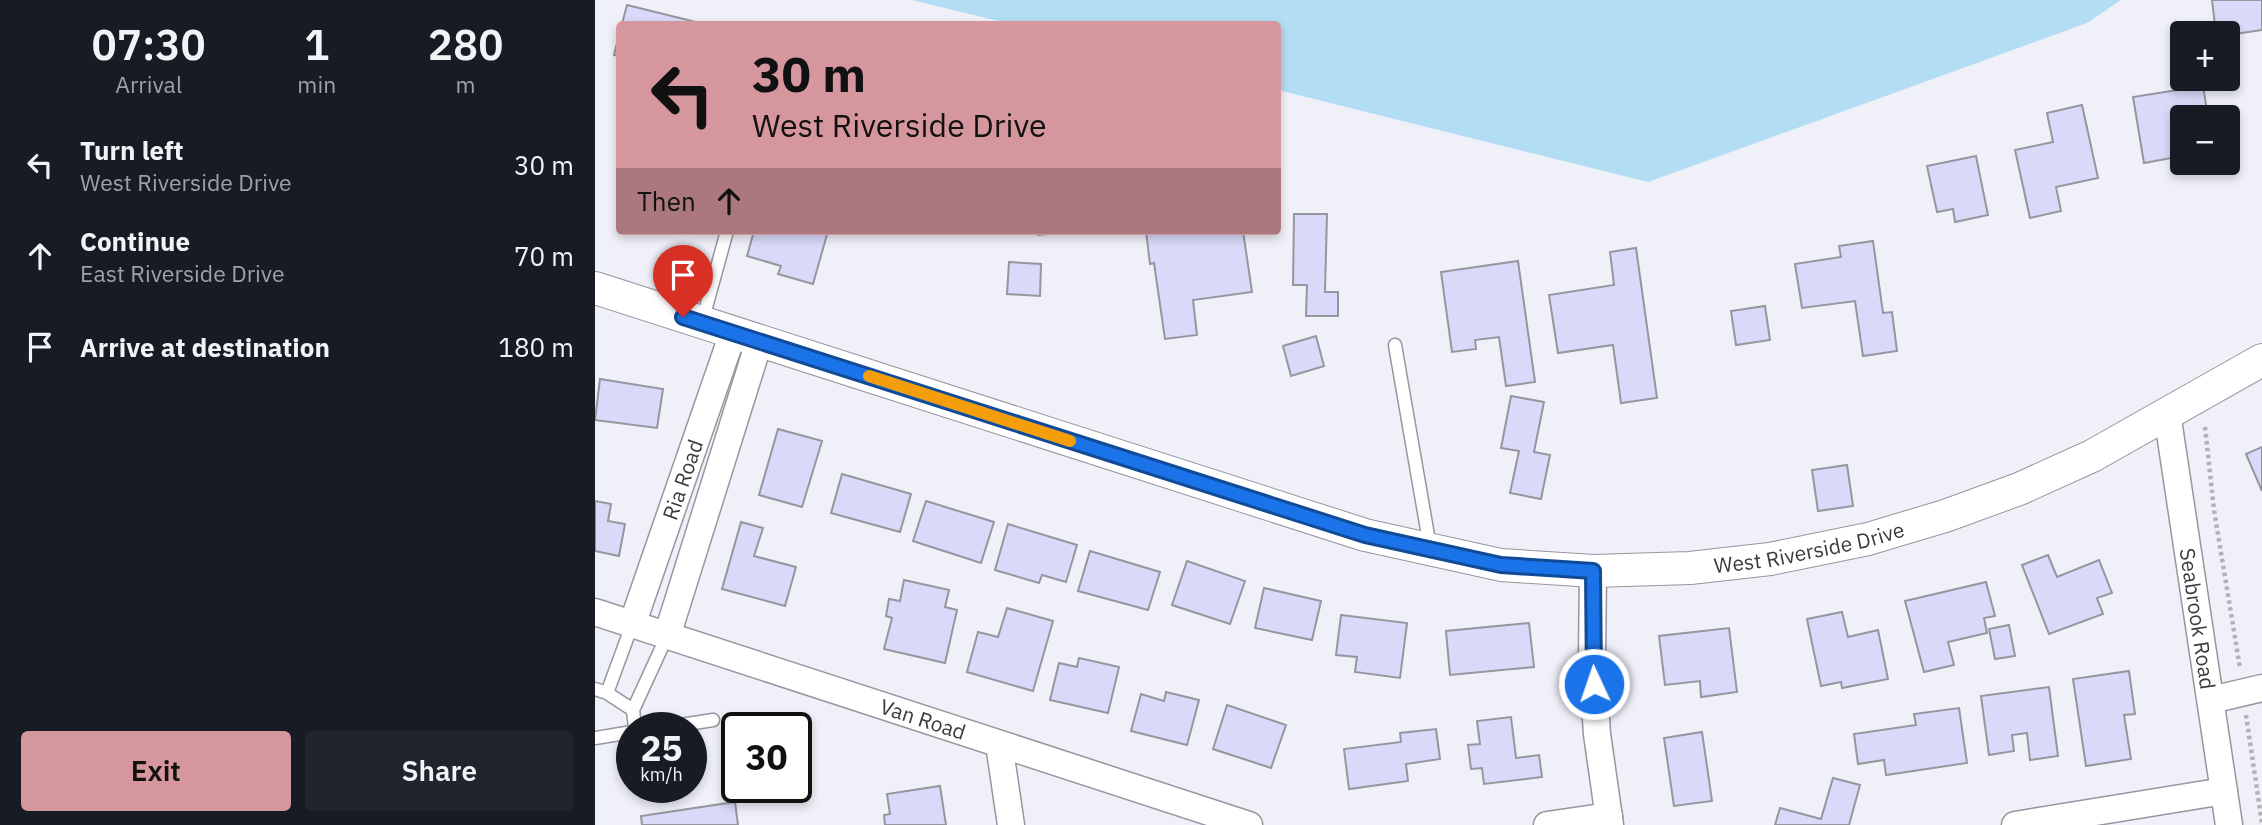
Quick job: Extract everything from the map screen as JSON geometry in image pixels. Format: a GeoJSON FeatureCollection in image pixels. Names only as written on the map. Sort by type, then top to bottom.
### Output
{"type":"FeatureCollection","features":[{"type":"Feature","properties":{"kind":"street","name":"West Riverside Drive"},"geometry":{"type":"LineString","coordinates":[[595,288],[1365,535],[1501,565],[1593,571],[1691,568],[1770,559],[1868,539],[1944,516],[2019,489],[2092,456],[2262,360]]}},
{"type":"Feature","properties":{"kind":"street","name":"Ria Road"},"geometry":{"type":"LineString","coordinates":[[632,625],[746,337]]}},
{"type":"Feature","properties":{"kind":"street","name":"Ria Road"},"geometry":{"type":"LineString","coordinates":[[667,636],[746,337]]}},
{"type":"Feature","properties":{"kind":"street","name":"Seabrook Road"},"geometry":{"type":"LineString","coordinates":[[2167,414],[2229,825]]}},
{"type":"Feature","properties":{"kind":"street"},"geometry":{"type":"LineString","coordinates":[[1547,825],[1609,820],[1597,734],[1592,658],[1593,571]]}},
{"type":"Feature","properties":{"kind":"street","name":"Van Road"},"geometry":{"type":"LineString","coordinates":[[595,612],[1249,825]]}},
{"type":"Feature","properties":{"kind":"street"},"geometry":{"type":"LineString","coordinates":[[2210,700],[2262,688]]}},
{"type":"Feature","properties":{"kind":"street"},"geometry":{"type":"LineString","coordinates":[[999,744],[1011,825]]}},
{"type":"Feature","properties":{"kind":"street"},"geometry":{"type":"LineString","coordinates":[[2015,825],[2224,792]]}},
{"type":"Feature","properties":{"kind":"lane"},"geometry":{"type":"LineString","coordinates":[[701,323],[726,235]]}},
{"type":"Feature","properties":{"kind":"lane"},"geometry":{"type":"LineString","coordinates":[[1395,345],[1431,551]]}},
{"type":"Feature","properties":{"kind":"lane"},"geometry":{"type":"LineString","coordinates":[[632,625],[601,691],[633,710],[667,636]]}},
{"type":"Feature","properties":{"kind":"lane"},"geometry":{"type":"LineString","coordinates":[[707,721],[713,720]]}},
{"type":"Feature","properties":{"kind":"lane"},"geometry":{"type":"LineString","coordinates":[[595,738],[616,735]]}},
{"type":"Feature","properties":{"kind":"path"},"geometry":{"type":"LineString","coordinates":[[2205,427],[2214,510],[2240,663]]}},
{"type":"Feature","properties":{"kind":"path"},"geometry":{"type":"LineString","coordinates":[[2247,721],[2262,823]]}},
{"type":"Feature","properties":{"kind":"water"},"geometry":{"type":"Polygon","coordinates":[[[912,0],[2121,0],[2087,23],[1648,182],[1281,91],[1281,21],[999,21],[912,0]]]}},
{"type":"Feature","properties":{"kind":"building"},"geometry":{"type":"Polygon","coordinates":[[[2212,0],[2262,0],[2262,30],[2240,33],[2240,21],[2215,21],[2212,0]]]}},
{"type":"Feature","properties":{"kind":"building"},"geometry":{"type":"Polygon","coordinates":[[[627,5],[692,21],[623,21],[627,5]]]}},
{"type":"Feature","properties":{"kind":"building"},"geometry":{"type":"Polygon","coordinates":[[[2171,91],[2204,91],[2206,105],[2170,105],[2170,158],[2144,163],[2133,97],[2171,91]]]}},
{"type":"Feature","properties":{"kind":"building"},"geometry":{"type":"Polygon","coordinates":[[[2082,105],[2098,178],[2056,187],[2061,211],[2030,218],[2015,150],[2053,142],[2047,113],[2082,105]]]}},
{"type":"Feature","properties":{"kind":"building"},"geometry":{"type":"Polygon","coordinates":[[[1976,156],[1988,215],[1955,222],[1953,209],[1937,212],[1927,166],[1976,156]]]}},
{"type":"Feature","properties":{"kind":"building"},"geometry":{"type":"Polygon","coordinates":[[[1294,214],[1327,214],[1325,292],[1338,292],[1338,316],[1306,316],[1307,285],[1293,285],[1294,214]]]}},
{"type":"Feature","properties":{"kind":"building"},"geometry":{"type":"Polygon","coordinates":[[[753,235],[827,235],[813,284],[778,274],[781,266],[747,256],[753,235]]]}},
{"type":"Feature","properties":{"kind":"building"},"geometry":{"type":"Polygon","coordinates":[[[1146,235],[1244,235],[1252,292],[1193,300],[1197,335],[1165,339],[1154,263],[1150,264],[1146,235]]]}},
{"type":"Feature","properties":{"kind":"building"},"geometry":{"type":"Polygon","coordinates":[[[1873,241],[1883,313],[1892,312],[1897,351],[1863,356],[1855,301],[1802,308],[1795,264],[1841,257],[1839,246],[1873,241]]]}},
{"type":"Feature","properties":{"kind":"building"},"geometry":{"type":"Polygon","coordinates":[[[1636,248],[1657,398],[1621,403],[1613,345],[1558,353],[1549,295],[1614,285],[1610,252],[1636,248]]]}},
{"type":"Feature","properties":{"kind":"building"},"geometry":{"type":"Polygon","coordinates":[[[1518,261],[1535,382],[1506,386],[1499,337],[1475,340],[1476,349],[1452,352],[1441,272],[1518,261]]]}},
{"type":"Feature","properties":{"kind":"building"},"geometry":{"type":"Polygon","coordinates":[[[1009,262],[1041,264],[1040,296],[1007,294],[1009,262]]]}},
{"type":"Feature","properties":{"kind":"building"},"geometry":{"type":"Polygon","coordinates":[[[1765,306],[1770,340],[1736,345],[1731,311],[1765,306]]]}},
{"type":"Feature","properties":{"kind":"building"},"geometry":{"type":"Polygon","coordinates":[[[1316,336],[1324,366],[1291,376],[1283,346],[1316,336]]]}},
{"type":"Feature","properties":{"kind":"building"},"geometry":{"type":"Polygon","coordinates":[[[600,379],[663,389],[657,428],[595,420],[600,379]]]}},
{"type":"Feature","properties":{"kind":"building"},"geometry":{"type":"Polygon","coordinates":[[[1511,396],[1544,402],[1534,452],[1550,455],[1541,499],[1510,493],[1519,451],[1501,448],[1511,396]]]}},
{"type":"Feature","properties":{"kind":"building"},"geometry":{"type":"Polygon","coordinates":[[[778,429],[822,441],[802,507],[759,495],[778,429]]]}},
{"type":"Feature","properties":{"kind":"building"},"geometry":{"type":"Polygon","coordinates":[[[2262,447],[2262,491],[2246,454],[2262,447]]]}},
{"type":"Feature","properties":{"kind":"building"},"geometry":{"type":"Polygon","coordinates":[[[1847,465],[1853,506],[1818,511],[1812,470],[1847,465]]]}},
{"type":"Feature","properties":{"kind":"building"},"geometry":{"type":"Polygon","coordinates":[[[842,474],[911,494],[900,532],[831,513],[842,474]]]}},
{"type":"Feature","properties":{"kind":"building"},"geometry":{"type":"Polygon","coordinates":[[[595,501],[611,504],[608,521],[625,524],[619,556],[595,551],[595,501]]]}},
{"type":"Feature","properties":{"kind":"building"},"geometry":{"type":"Polygon","coordinates":[[[926,501],[994,522],[981,563],[913,541],[926,501]]]}},
{"type":"Feature","properties":{"kind":"building"},"geometry":{"type":"Polygon","coordinates":[[[741,522],[763,528],[754,556],[796,567],[785,606],[722,589],[741,522]]]}},
{"type":"Feature","properties":{"kind":"building"},"geometry":{"type":"Polygon","coordinates":[[[1008,524],[1077,545],[1066,582],[1042,575],[1039,583],[995,570],[1008,524]]]}},
{"type":"Feature","properties":{"kind":"building"},"geometry":{"type":"Polygon","coordinates":[[[1090,551],[1160,572],[1148,610],[1078,591],[1090,551]]]}},
{"type":"Feature","properties":{"kind":"building"},"geometry":{"type":"Polygon","coordinates":[[[2048,555],[2057,577],[2099,560],[2112,593],[2097,598],[2103,614],[2049,634],[2022,565],[2048,555]]]}},
{"type":"Feature","properties":{"kind":"building"},"geometry":{"type":"Polygon","coordinates":[[[1187,561],[1245,581],[1230,624],[1172,605],[1187,561]]]}},
{"type":"Feature","properties":{"kind":"building"},"geometry":{"type":"Polygon","coordinates":[[[904,580],[949,590],[945,607],[957,610],[945,663],[884,649],[892,618],[886,616],[889,599],[900,601],[904,580]]]}},
{"type":"Feature","properties":{"kind":"building"},"geometry":{"type":"Polygon","coordinates":[[[1986,582],[1995,616],[1984,618],[1987,633],[1948,642],[1954,665],[1924,672],[1905,601],[1986,582]]]}},
{"type":"Feature","properties":{"kind":"building"},"geometry":{"type":"Polygon","coordinates":[[[1264,588],[1321,601],[1312,640],[1255,628],[1264,588]]]}},
{"type":"Feature","properties":{"kind":"building"},"geometry":{"type":"Polygon","coordinates":[[[1007,608],[1053,621],[1033,691],[967,672],[978,632],[998,637],[1007,608]]]}},
{"type":"Feature","properties":{"kind":"building"},"geometry":{"type":"Polygon","coordinates":[[[1842,612],[1848,637],[1878,630],[1888,679],[1842,688],[1841,682],[1821,686],[1807,619],[1842,612]]]}},
{"type":"Feature","properties":{"kind":"building"},"geometry":{"type":"Polygon","coordinates":[[[1341,615],[1407,623],[1400,678],[1355,672],[1357,657],[1336,655],[1341,615]]]}},
{"type":"Feature","properties":{"kind":"building"},"geometry":{"type":"Polygon","coordinates":[[[1529,623],[1534,667],[1450,675],[1446,631],[1529,623]]]}},
{"type":"Feature","properties":{"kind":"building"},"geometry":{"type":"Polygon","coordinates":[[[2009,625],[2015,656],[1995,659],[1989,629],[2009,625]]]}},
{"type":"Feature","properties":{"kind":"building"},"geometry":{"type":"Polygon","coordinates":[[[1729,628],[1737,692],[1701,697],[1700,681],[1665,685],[1659,636],[1729,628]]]}},
{"type":"Feature","properties":{"kind":"building"},"geometry":{"type":"Polygon","coordinates":[[[1079,658],[1119,667],[1108,713],[1050,700],[1059,663],[1077,667],[1079,658]]]}},
{"type":"Feature","properties":{"kind":"building"},"geometry":{"type":"Polygon","coordinates":[[[2129,671],[2135,714],[2124,715],[2131,759],[2086,766],[2073,679],[2129,671]]]}},
{"type":"Feature","properties":{"kind":"building"},"geometry":{"type":"Polygon","coordinates":[[[2049,687],[2058,756],[2030,760],[2027,733],[2012,735],[2014,751],[1989,755],[1981,696],[2049,687]]]}},
{"type":"Feature","properties":{"kind":"building"},"geometry":{"type":"Polygon","coordinates":[[[1166,692],[1199,700],[1187,745],[1131,731],[1141,694],[1164,701],[1166,692]]]}},
{"type":"Feature","properties":{"kind":"building"},"geometry":{"type":"Polygon","coordinates":[[[1227,705],[1286,725],[1271,768],[1213,749],[1227,705]]]}},
{"type":"Feature","properties":{"kind":"building"},"geometry":{"type":"Polygon","coordinates":[[[1959,708],[1967,763],[1886,775],[1884,760],[1858,764],[1854,734],[1916,725],[1914,714],[1959,708]]]}},
{"type":"Feature","properties":{"kind":"building"},"geometry":{"type":"Polygon","coordinates":[[[1511,717],[1516,758],[1539,755],[1542,777],[1484,784],[1482,768],[1471,769],[1468,745],[1480,744],[1477,721],[1511,717]]]}},
{"type":"Feature","properties":{"kind":"building"},"geometry":{"type":"Polygon","coordinates":[[[1436,729],[1440,759],[1406,764],[1408,781],[1349,789],[1344,749],[1401,742],[1400,733],[1436,729]]]}},
{"type":"Feature","properties":{"kind":"building"},"geometry":{"type":"Polygon","coordinates":[[[1702,732],[1712,801],[1674,806],[1664,738],[1702,732]]]}},
{"type":"Feature","properties":{"kind":"building"},"geometry":{"type":"Polygon","coordinates":[[[1833,778],[1860,785],[1849,825],[1775,825],[1780,808],[1821,819],[1833,778]]]}},
{"type":"Feature","properties":{"kind":"building"},"geometry":{"type":"Polygon","coordinates":[[[940,786],[946,825],[885,825],[884,815],[890,814],[887,794],[940,786]]]}},
{"type":"Feature","properties":{"kind":"building"},"geometry":{"type":"Polygon","coordinates":[[[735,803],[738,825],[642,825],[641,816],[735,803]]]}},
{"type":"Feature","properties":{"kind":"slow traffic"},"geometry":{"type":"LineString","coordinates":[[869,376],[1070,441]]}},
{"type":"Feature","properties":{"kind":"route"},"geometry":{"type":"LineString","coordinates":[[683,317],[1365,535],[1501,565],[1593,571],[1594,684]]}}]}
